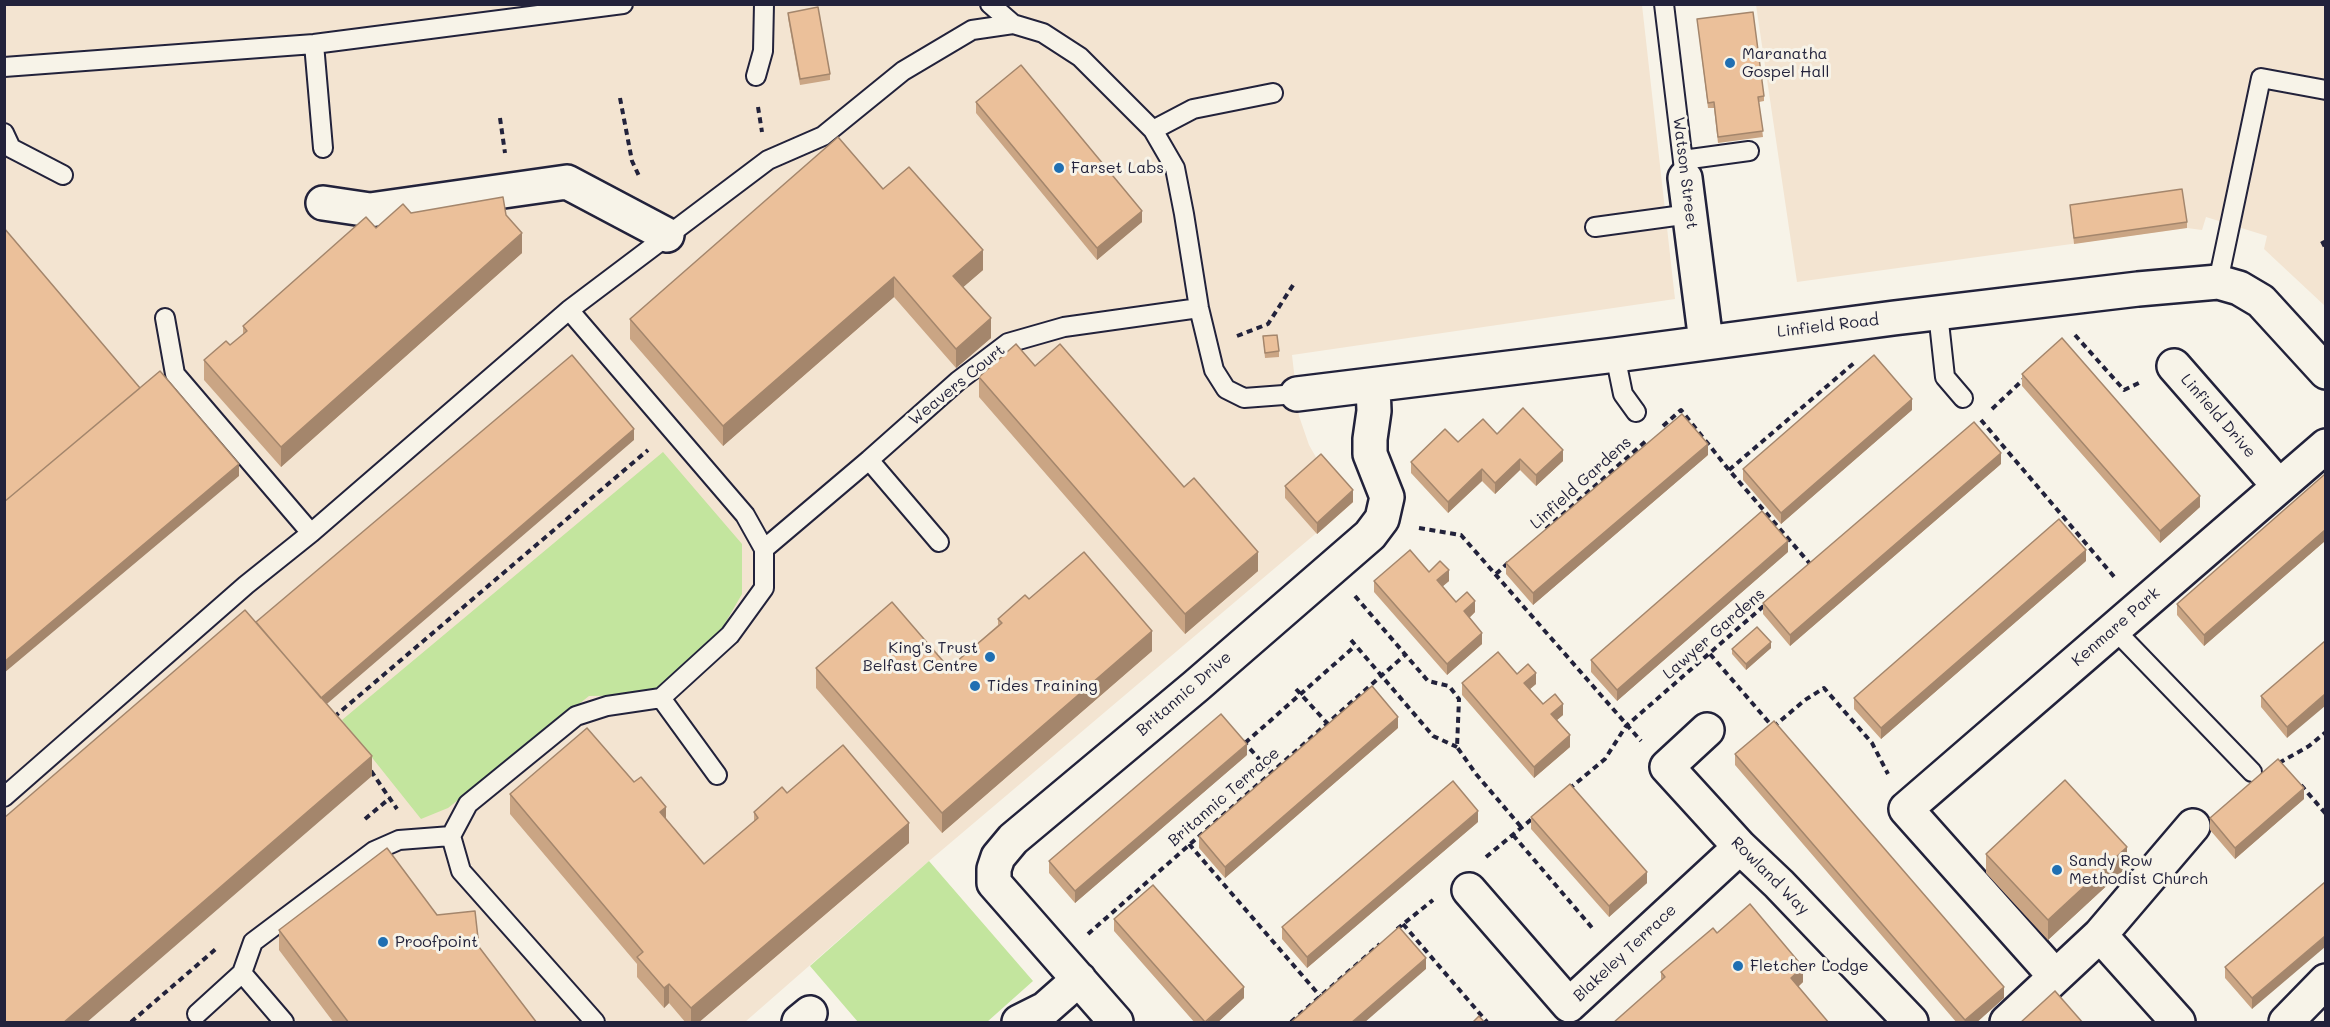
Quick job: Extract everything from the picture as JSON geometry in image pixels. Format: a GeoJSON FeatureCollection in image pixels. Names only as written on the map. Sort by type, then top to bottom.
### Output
{"type":"FeatureCollection","features":[{"type":"Feature","properties":{"kind":"street","name":"Watson Street"},"geometry":{"type":"LineString","coordinates":[[1684,169],[1706,342]]}},
{"type":"Feature","properties":{"kind":"street"},"geometry":{"type":"LineString","coordinates":[[323,203],[370,210],[567,182],[667,235]]}},
{"type":"Feature","properties":{"kind":"street","name":"Linfield Road"},"geometry":{"type":"LineString","coordinates":[[1297,394],[1894,318],[2108,292],[2218,282],[2239,288],[2261,301],[2325,372]]}},
{"type":"Feature","properties":{"kind":"street","name":"Linfield Drive"},"geometry":{"type":"LineString","coordinates":[[2174,366],[2278,485]]}},
{"type":"Feature","properties":{"kind":"street"},"geometry":{"type":"LineString","coordinates":[[1373,386],[1374,411],[1370,454],[1387,497],[1382,519]]}},
{"type":"Feature","properties":{"kind":"street","name":"Kenmare Park"},"geometry":{"type":"LineString","coordinates":[[1906,809],[2325,446]]}},
{"type":"Feature","properties":{"kind":"street","name":"Britannic Drive"},"geometry":{"type":"LineString","coordinates":[[1116,1023],[994,883],[994,869],[998,857],[1013,839],[1196,686],[1370,535],[1382,519]]}},
{"type":"Feature","properties":{"kind":"street"},"geometry":{"type":"LineString","coordinates":[[1667,767],[1707,730]]}},
{"type":"Feature","properties":{"kind":"street","name":"Rowland Way"},"geometry":{"type":"LineString","coordinates":[[1667,767],[1740,847],[1779,884],[1911,1023]]}},
{"type":"Feature","properties":{"kind":"street"},"geometry":{"type":"LineString","coordinates":[[1906,809],[2055,976]]}},
{"type":"Feature","properties":{"kind":"street"},"geometry":{"type":"LineString","coordinates":[[2007,1023],[2100,935],[2193,826]]}},
{"type":"Feature","properties":{"kind":"street","name":"Blakeley Terrace"},"geometry":{"type":"LineString","coordinates":[[1469,890],[1566,1014],[1619,959],[1740,847]]}},
{"type":"Feature","properties":{"kind":"street"},"geometry":{"type":"LineString","coordinates":[[2100,935],[2178,1023]]}},
{"type":"Feature","properties":{"kind":"street"},"geometry":{"type":"LineString","coordinates":[[1032,1016],[1070,969]]}},
{"type":"Feature","properties":{"kind":"street"},"geometry":{"type":"LineString","coordinates":[[2286,1023],[2325,981]]}},
{"type":"Feature","properties":{"kind":"lane"},"geometry":{"type":"LineString","coordinates":[[4,67],[314,44],[623,4]]}},
{"type":"Feature","properties":{"kind":"lane"},"geometry":{"type":"LineString","coordinates":[[756,76],[763,51],[764,4]]}},
{"type":"Feature","properties":{"kind":"lane"},"geometry":{"type":"LineString","coordinates":[[990,4],[1013,24],[1043,33],[1080,57],[1153,130],[1174,168],[1185,214],[1199,308],[1214,370],[1226,389],[1244,398],[1297,394]]}},
{"type":"Feature","properties":{"kind":"lane","name":"Watson Street"},"geometry":{"type":"LineString","coordinates":[[1664,4],[1684,169]]}},
{"type":"Feature","properties":{"kind":"lane"},"geometry":{"type":"LineString","coordinates":[[4,798],[246,585],[310,534],[569,309],[768,160],[823,136],[903,71],[972,30],[1013,24]]}},
{"type":"Feature","properties":{"kind":"lane"},"geometry":{"type":"LineString","coordinates":[[314,44],[323,148]]}},
{"type":"Feature","properties":{"kind":"lane"},"geometry":{"type":"LineString","coordinates":[[2218,282],[2261,78],[2325,90]]}},
{"type":"Feature","properties":{"kind":"lane"},"geometry":{"type":"LineString","coordinates":[[1153,130],[1193,109],[1273,93]]}},
{"type":"Feature","properties":{"kind":"lane"},"geometry":{"type":"LineString","coordinates":[[4,133],[11,148],[63,175]]}},
{"type":"Feature","properties":{"kind":"lane"},"geometry":{"type":"LineString","coordinates":[[1684,169],[1749,152]]}},
{"type":"Feature","properties":{"kind":"lane"},"geometry":{"type":"LineString","coordinates":[[1594,227],[1690,214]]}},
{"type":"Feature","properties":{"kind":"lane","name":"Weavers Court"},"geometry":{"type":"LineString","coordinates":[[764,549],[958,381],[1008,343],[1064,327],[1199,308]]}},
{"type":"Feature","properties":{"kind":"lane"},"geometry":{"type":"LineString","coordinates":[[569,309],[745,514],[764,549],[764,588],[730,635],[661,698],[607,706],[576,716],[468,804],[451,836],[461,872],[595,1023]]}},
{"type":"Feature","properties":{"kind":"lane"},"geometry":{"type":"LineString","coordinates":[[1938,313],[1945,377],[1962,398]]}},
{"type":"Feature","properties":{"kind":"lane"},"geometry":{"type":"LineString","coordinates":[[165,318],[175,374],[310,534]]}},
{"type":"Feature","properties":{"kind":"lane"},"geometry":{"type":"LineString","coordinates":[[1614,355],[1623,394],[1636,412]]}},
{"type":"Feature","properties":{"kind":"lane"},"geometry":{"type":"LineString","coordinates":[[869,460],[939,542]]}},
{"type":"Feature","properties":{"kind":"lane"},"geometry":{"type":"LineString","coordinates":[[2114,629],[2252,772]]}},
{"type":"Feature","properties":{"kind":"lane"},"geometry":{"type":"LineString","coordinates":[[661,698],[717,775]]}},
{"type":"Feature","properties":{"kind":"lane"},"geometry":{"type":"LineString","coordinates":[[197,1014],[242,973],[253,942],[374,851],[399,840],[451,836]]}},
{"type":"Feature","properties":{"kind":"lane"},"geometry":{"type":"LineString","coordinates":[[242,973],[284,1023]]}},
{"type":"Feature","properties":{"kind":"path"},"geometry":{"type":"LineString","coordinates":[[756,76],[757,105],[768,160]]}},
{"type":"Feature","properties":{"kind":"path"},"geometry":{"type":"LineString","coordinates":[[620,98],[632,161],[642,182]]}},
{"type":"Feature","properties":{"kind":"path"},"geometry":{"type":"LineString","coordinates":[[2322,242],[2325,249]]}},
{"type":"Feature","properties":{"kind":"path"},"geometry":{"type":"LineString","coordinates":[[1208,346],[1268,324],[1295,282]]}},
{"type":"Feature","properties":{"kind":"path","name":"Linfield Drive"},"geometry":{"type":"LineString","coordinates":[[2108,292],[2073,332],[2124,390],[2174,366]]}},
{"type":"Feature","properties":{"kind":"path"},"geometry":{"type":"LineString","coordinates":[[1811,566],[1729,470],[1858,359],[1894,318]]}},
{"type":"Feature","properties":{"kind":"path"},"geometry":{"type":"LineString","coordinates":[[1971,427],[2031,372]]}},
{"type":"Feature","properties":{"kind":"path"},"geometry":{"type":"LineString","coordinates":[[1962,398],[2140,607]]}},
{"type":"Feature","properties":{"kind":"path","name":"Linfield Gardens"},"geometry":{"type":"LineString","coordinates":[[1540,535],[1681,410],[1729,470]]}},
{"type":"Feature","properties":{"kind":"path"},"geometry":{"type":"LineString","coordinates":[[328,721],[672,430]]}},
{"type":"Feature","properties":{"kind":"path"},"geometry":{"type":"LineString","coordinates":[[1382,519],[1461,535],[1626,726],[1667,767]]}},
{"type":"Feature","properties":{"kind":"path"},"geometry":{"type":"LineString","coordinates":[[1496,574],[1514,558]]}},
{"type":"Feature","properties":{"kind":"path"},"geometry":{"type":"LineString","coordinates":[[1803,573],[1820,558]]}},
{"type":"Feature","properties":{"kind":"path"},"geometry":{"type":"LineString","coordinates":[[1331,568],[1428,681],[1449,686],[1459,699],[1457,747]]}},
{"type":"Feature","properties":{"kind":"path","name":"Lawyer Gardens"},"geometry":{"type":"LineString","coordinates":[[1626,726],[1769,602]]}},
{"type":"Feature","properties":{"kind":"path"},"geometry":{"type":"LineString","coordinates":[[1351,640],[1433,736],[1457,747],[1476,774],[1522,828]]}},
{"type":"Feature","properties":{"kind":"path"},"geometry":{"type":"LineString","coordinates":[[1245,743],[1355,646]]}},
{"type":"Feature","properties":{"kind":"path"},"geometry":{"type":"LineString","coordinates":[[1710,654],[1773,727]]}},
{"type":"Feature","properties":{"kind":"path","name":"Britannic Terrace"},"geometry":{"type":"LineString","coordinates":[[1070,969],[1189,844],[1405,655]]}},
{"type":"Feature","properties":{"kind":"path"},"geometry":{"type":"LineString","coordinates":[[1764,735],[1805,700],[1824,688],[1872,743],[1906,809]]}},
{"type":"Feature","properties":{"kind":"path"},"geometry":{"type":"LineString","coordinates":[[1296,689],[1327,723]]}},
{"type":"Feature","properties":{"kind":"path"},"geometry":{"type":"LineString","coordinates":[[1239,737],[1271,772]]}},
{"type":"Feature","properties":{"kind":"path"},"geometry":{"type":"LineString","coordinates":[[2280,762],[2288,771]]}},
{"type":"Feature","properties":{"kind":"path"},"geometry":{"type":"LineString","coordinates":[[368,768],[415,838]]}},
{"type":"Feature","properties":{"kind":"path"},"geometry":{"type":"LineString","coordinates":[[2295,779],[2325,814]]}},
{"type":"Feature","properties":{"kind":"path"},"geometry":{"type":"LineString","coordinates":[[1512,835],[1619,959]]}},
{"type":"Feature","properties":{"kind":"path"},"geometry":{"type":"LineString","coordinates":[[1189,844],[1320,996]]}},
{"type":"Feature","properties":{"kind":"path"},"geometry":{"type":"LineString","coordinates":[[1403,924],[1487,1023]]}},
{"type":"Feature","properties":{"kind":"shaded area"},"geometry":{"type":"Polygon","coordinates":[[[5,5],[1642,5],[1675,299],[1292,355],[1299,416],[1309,445],[1321,466],[1353,502],[929,861],[745,1022],[5,1022],[5,5]]]}},
{"type":"Feature","properties":{"kind":"shaded area"},"geometry":{"type":"Polygon","coordinates":[[[1756,5],[2325,5],[2325,306],[2264,249],[2267,236],[2206,217],[2202,230],[2187,228],[1797,282],[1756,5]]]}},
{"type":"Feature","properties":{"kind":"green space"},"geometry":{"type":"Polygon","coordinates":[[[663,452],[742,544],[742,594],[720,632],[656,695],[589,696],[448,808],[421,819],[342,720],[663,452]]]}},
{"type":"Feature","properties":{"kind":"green space"},"geometry":{"type":"Polygon","coordinates":[[[929,861],[1033,981],[987,1022],[858,1022],[810,966],[929,861]]]}},
{"type":"Feature","properties":{"kind":"building"},"geometry":{"type":"Polygon","coordinates":[[[818,7],[830,74],[800,79],[788,13],[818,7]]]}},
{"type":"Feature","properties":{"kind":"building","name":"Maranatha Gospel Hall"},"geometry":{"type":"Polygon","coordinates":[[[1753,12],[1764,96],[1758,97],[1763,131],[1718,137],[1714,102],[1708,103],[1697,19],[1753,12]]]}},
{"type":"Feature","properties":{"kind":"building","name":"Farset Labs"},"geometry":{"type":"Polygon","coordinates":[[[1021,65],[1142,211],[1097,248],[976,102],[1021,65]]]}},
{"type":"Feature","properties":{"kind":"building"},"geometry":{"type":"Polygon","coordinates":[[[838,137],[883,189],[909,167],[983,250],[953,276],[991,318],[956,349],[894,277],[723,426],[630,319],[838,137]]]}},
{"type":"Feature","properties":{"kind":"building"},"geometry":{"type":"Polygon","coordinates":[[[2182,189],[2187,222],[2074,238],[2070,205],[2182,189]]]}},
{"type":"Feature","properties":{"kind":"building"},"geometry":{"type":"Polygon","coordinates":[[[503,197],[506,215],[522,233],[281,447],[204,360],[226,341],[230,345],[247,331],[243,326],[366,217],[376,228],[403,204],[411,213],[503,197]]]}},
{"type":"Feature","properties":{"kind":"building"},"geometry":{"type":"Polygon","coordinates":[[[4,228],[140,388],[4,502],[4,228]]]}},
{"type":"Feature","properties":{"kind":"building"},"geometry":{"type":"Polygon","coordinates":[[[1277,335],[1279,351],[1265,353],[1263,336],[1277,335]]]}},
{"type":"Feature","properties":{"kind":"building"},"geometry":{"type":"Polygon","coordinates":[[[2062,338],[2200,496],[2160,531],[2022,374],[2062,338]]]}},
{"type":"Feature","properties":{"kind":"building"},"geometry":{"type":"Polygon","coordinates":[[[1016,344],[1035,366],[1060,344],[1184,487],[1194,478],[1258,552],[1185,614],[979,377],[1016,344]]]}},
{"type":"Feature","properties":{"kind":"building"},"geometry":{"type":"Polygon","coordinates":[[[572,355],[634,429],[321,698],[256,622],[572,355]]]}},
{"type":"Feature","properties":{"kind":"building"},"geometry":{"type":"Polygon","coordinates":[[[1874,355],[1912,399],[1781,513],[1743,469],[1874,355]]]}},
{"type":"Feature","properties":{"kind":"building"},"geometry":{"type":"Polygon","coordinates":[[[160,371],[239,464],[4,662],[4,502],[160,371]]]}},
{"type":"Feature","properties":{"kind":"building"},"geometry":{"type":"Polygon","coordinates":[[[1523,408],[1563,450],[1536,475],[1520,459],[1495,483],[1482,469],[1448,502],[1411,462],[1445,429],[1458,442],[1483,419],[1497,434],[1523,408]]]}},
{"type":"Feature","properties":{"kind":"building"},"geometry":{"type":"Polygon","coordinates":[[[1682,414],[1708,444],[1533,593],[1506,563],[1682,414]]]}},
{"type":"Feature","properties":{"kind":"building"},"geometry":{"type":"Polygon","coordinates":[[[1974,422],[2001,453],[1790,635],[1763,603],[1974,422]]]}},
{"type":"Feature","properties":{"kind":"building"},"geometry":{"type":"Polygon","coordinates":[[[1321,454],[1353,490],[1317,523],[1285,486],[1321,454]]]}},
{"type":"Feature","properties":{"kind":"building"},"geometry":{"type":"Polygon","coordinates":[[[2325,474],[2325,530],[2204,635],[2177,604],[2325,474]]]}},
{"type":"Feature","properties":{"kind":"building"},"geometry":{"type":"Polygon","coordinates":[[[1762,511],[1788,541],[1617,690],[1591,660],[1762,511]]]}},
{"type":"Feature","properties":{"kind":"building"},"geometry":{"type":"Polygon","coordinates":[[[2059,519],[2086,550],[1881,728],[1854,698],[2059,519]]]}},
{"type":"Feature","properties":{"kind":"building"},"geometry":{"type":"Polygon","coordinates":[[[1410,550],[1429,572],[1440,561],[1449,570],[1437,580],[1456,602],[1467,592],[1475,601],[1464,611],[1482,633],[1447,664],[1374,581],[1410,550]]]}},
{"type":"Feature","properties":{"kind":"building"},"geometry":{"type":"Polygon","coordinates":[[[1084,552],[1152,631],[942,813],[816,668],[892,602],[949,668],[1002,623],[998,619],[1025,595],[1029,599],[1084,552]]]}},
{"type":"Feature","properties":{"kind":"building"},"geometry":{"type":"Polygon","coordinates":[[[245,610],[372,756],[63,1023],[4,1023],[4,818],[245,610]]]}},
{"type":"Feature","properties":{"kind":"building"},"geometry":{"type":"Polygon","coordinates":[[[1757,627],[1771,642],[1746,664],[1732,649],[1757,627]]]}},
{"type":"Feature","properties":{"kind":"building"},"geometry":{"type":"Polygon","coordinates":[[[2325,641],[2325,694],[2287,727],[2261,696],[2325,641]]]}},
{"type":"Feature","properties":{"kind":"building"},"geometry":{"type":"Polygon","coordinates":[[[1498,652],[1517,674],[1528,664],[1536,673],[1524,683],[1543,704],[1555,694],[1563,704],[1551,714],[1570,735],[1534,767],[1462,683],[1498,652]]]}},
{"type":"Feature","properties":{"kind":"building"},"geometry":{"type":"Polygon","coordinates":[[[1372,686],[1398,717],[1225,867],[1199,836],[1372,686]]]}},
{"type":"Feature","properties":{"kind":"building"},"geometry":{"type":"Polygon","coordinates":[[[1221,714],[1247,744],[1075,891],[1049,861],[1221,714]]]}},
{"type":"Feature","properties":{"kind":"building"},"geometry":{"type":"Polygon","coordinates":[[[1774,721],[2004,987],[1965,1020],[1735,754],[1774,721]]]}},
{"type":"Feature","properties":{"kind":"building"},"geometry":{"type":"Polygon","coordinates":[[[587,728],[634,782],[641,777],[666,807],[660,812],[704,864],[758,818],[754,812],[782,787],[787,793],[843,745],[909,823],[691,1008],[669,984],[664,988],[637,957],[643,952],[510,794],[587,728]]]}},
{"type":"Feature","properties":{"kind":"building"},"geometry":{"type":"Polygon","coordinates":[[[2278,759],[2304,788],[2235,848],[2210,818],[2278,759]]]}},
{"type":"Feature","properties":{"kind":"building","name":"Sandy Row Methodist Church"},"geometry":{"type":"Polygon","coordinates":[[[2065,780],[2127,847],[2048,920],[1986,854],[2065,780]]]}},
{"type":"Feature","properties":{"kind":"building"},"geometry":{"type":"Polygon","coordinates":[[[1453,781],[1478,811],[1307,957],[1282,927],[1453,781]]]}},
{"type":"Feature","properties":{"kind":"building"},"geometry":{"type":"Polygon","coordinates":[[[1570,784],[1647,872],[1609,906],[1531,817],[1570,784]]]}},
{"type":"Feature","properties":{"kind":"building","name":"Proofpoint"},"geometry":{"type":"Polygon","coordinates":[[[387,848],[437,915],[475,911],[479,947],[537,1023],[349,1023],[279,930],[387,848]]]}},
{"type":"Feature","properties":{"kind":"building"},"geometry":{"type":"Polygon","coordinates":[[[2325,882],[2325,936],[2252,998],[2225,967],[2325,882]]]}},
{"type":"Feature","properties":{"kind":"building"},"geometry":{"type":"Polygon","coordinates":[[[1153,885],[1244,987],[1205,1022],[1114,919],[1153,885]]]}},
{"type":"Feature","properties":{"kind":"building","name":"Fletcher Lodge"},"geometry":{"type":"Polygon","coordinates":[[[1750,904],[1803,967],[1791,978],[1829,1023],[1613,1023],[1665,977],[1661,972],[1713,928],[1717,933],[1750,904]]]}},
{"type":"Feature","properties":{"kind":"building"},"geometry":{"type":"Polygon","coordinates":[[[1399,927],[1426,958],[1351,1023],[1290,1023],[1399,927]]]}},
{"type":"Feature","properties":{"kind":"building"},"geometry":{"type":"Polygon","coordinates":[[[2055,991],[2083,1023],[2020,1023],[2055,991]]]}},
{"type":"Feature","properties":{"kind":"building"},"geometry":{"type":"Polygon","coordinates":[[[1479,1016],[1485,1023],[1472,1023],[1479,1016]]]}},
{"type":"Feature","properties":{"kind":"place","name":"Maranatha Gospel Hall"},"geometry":{"type":"Point","coordinates":[1730,63]}},
{"type":"Feature","properties":{"kind":"place","name":"Farset Labs"},"geometry":{"type":"Point","coordinates":[1059,168]}},
{"type":"Feature","properties":{"kind":"place","name":"King's Trust Belfast Centre"},"geometry":{"type":"Point","coordinates":[990,657]}},
{"type":"Feature","properties":{"kind":"place","name":"Tides Training"},"geometry":{"type":"Point","coordinates":[975,686]}},
{"type":"Feature","properties":{"kind":"place","name":"Sandy Row Methodist Church"},"geometry":{"type":"Point","coordinates":[2057,870]}},
{"type":"Feature","properties":{"kind":"place","name":"Proofpoint"},"geometry":{"type":"Point","coordinates":[383,942]}},
{"type":"Feature","properties":{"kind":"place","name":"Fletcher Lodge"},"geometry":{"type":"Point","coordinates":[1738,966]}}]}
